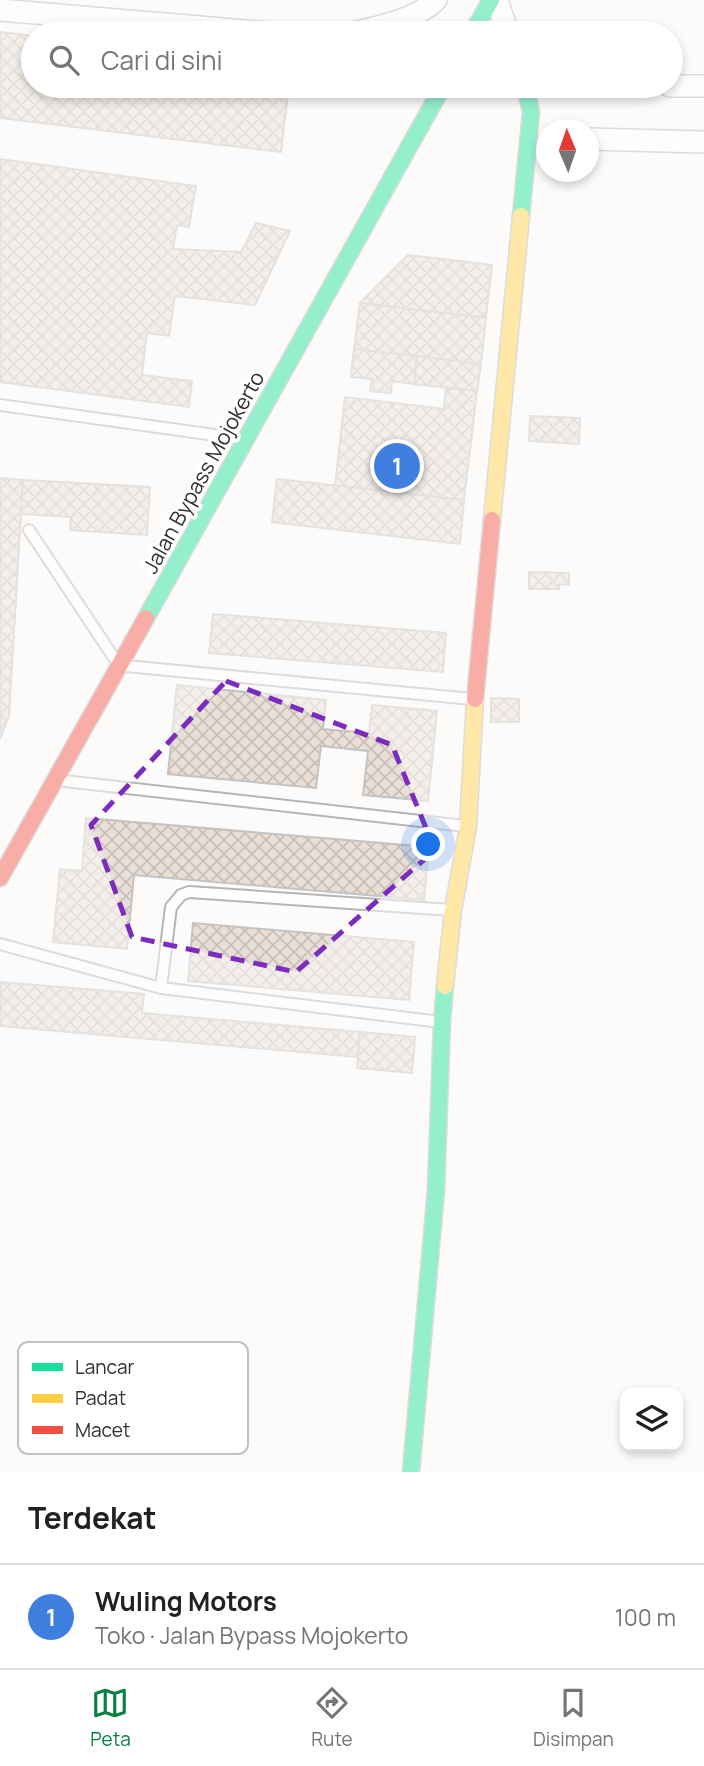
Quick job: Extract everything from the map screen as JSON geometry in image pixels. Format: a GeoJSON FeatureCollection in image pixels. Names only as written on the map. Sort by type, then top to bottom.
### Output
{"type":"FeatureCollection","features":[{"type":"Feature","properties":{"kind":"main road"},"geometry":{"type":"LineString","coordinates":[[479,21],[491,0]]}},
{"type":"Feature","properties":{"kind":"main road","name":"Jalan Bypass Mojokerto"},"geometry":{"type":"LineString","coordinates":[[0,878],[436,98]]}},
{"type":"Feature","properties":{"kind":"main road"},"geometry":{"type":"LineString","coordinates":[[528,98],[536,131]]}},
{"type":"Feature","properties":{"kind":"main road"},"geometry":{"type":"LineString","coordinates":[[411,1472],[436,1190],[442,1022],[453,910],[468,827],[475,699],[536,156]]}},
{"type":"Feature","properties":{"kind":"street"},"geometry":{"type":"LineString","coordinates":[[397,21],[436,0]]}},
{"type":"Feature","properties":{"kind":"street"},"geometry":{"type":"LineString","coordinates":[[497,0],[504,21]]}},
{"type":"Feature","properties":{"kind":"street"},"geometry":{"type":"LineString","coordinates":[[7,11],[126,21]]}},
{"type":"Feature","properties":{"kind":"street"},"geometry":{"type":"LineString","coordinates":[[683,86],[704,86]]}},
{"type":"Feature","properties":{"kind":"street"},"geometry":{"type":"LineString","coordinates":[[599,139],[704,142]]}},
{"type":"Feature","properties":{"kind":"lane"},"geometry":{"type":"LineString","coordinates":[[0,405],[245,440]]}},
{"type":"Feature","properties":{"kind":"lane"},"geometry":{"type":"LineString","coordinates":[[29,530],[119,666],[475,699]]}},
{"type":"Feature","properties":{"kind":"lane"},"geometry":{"type":"LineString","coordinates":[[54,779],[468,827]]}},
{"type":"Feature","properties":{"kind":"lane"},"geometry":{"type":"LineString","coordinates":[[161,988],[172,907],[181,895],[189,892],[453,910]]}},
{"type":"Feature","properties":{"kind":"lane"},"geometry":{"type":"LineString","coordinates":[[0,944],[161,988],[442,1022]]}},
{"type":"Feature","properties":{"kind":"highlighted area"},"geometry":{"type":"Polygon","coordinates":[[[226,681],[392,745],[435,850],[296,972],[132,937],[91,825],[226,681]]]}},
{"type":"Feature","properties":{"kind":"building"},"geometry":{"type":"Polygon","coordinates":[[[0,32],[21,35],[21,98],[288,98],[281,152],[0,118],[0,32]]]}},
{"type":"Feature","properties":{"kind":"building"},"geometry":{"type":"Polygon","coordinates":[[[0,159],[196,186],[189,227],[177,225],[173,249],[241,252],[256,223],[290,231],[255,305],[175,296],[169,336],[147,333],[142,375],[192,381],[189,407],[0,382],[0,159]]]}},
{"type":"Feature","properties":{"kind":"building"},"geometry":{"type":"Polygon","coordinates":[[[408,255],[492,265],[486,318],[360,303],[408,255]]]}},
{"type":"Feature","properties":{"kind":"building"},"geometry":{"type":"Polygon","coordinates":[[[360,303],[486,318],[481,364],[354,349],[360,303]]]}},
{"type":"Feature","properties":{"kind":"building"},"geometry":{"type":"Polygon","coordinates":[[[354,349],[417,356],[414,384],[392,381],[391,393],[370,391],[372,379],[351,377],[354,349]]]}},
{"type":"Feature","properties":{"kind":"building"},"geometry":{"type":"Polygon","coordinates":[[[417,356],[481,364],[477,391],[414,384],[417,356]]]}},
{"type":"Feature","properties":{"kind":"building"},"geometry":{"type":"Polygon","coordinates":[[[446,388],[477,391],[464,500],[335,486],[345,397],[444,409],[446,388]]]}},
{"type":"Feature","properties":{"kind":"building"},"geometry":{"type":"Polygon","coordinates":[[[530,416],[580,418],[579,444],[529,441],[530,416]]]}},
{"type":"Feature","properties":{"kind":"building"},"geometry":{"type":"Polygon","coordinates":[[[0,478],[23,480],[9,716],[0,739],[0,478]]]}},
{"type":"Feature","properties":{"kind":"building"},"geometry":{"type":"Polygon","coordinates":[[[277,479],[464,500],[460,544],[272,522],[277,479]]]}},
{"type":"Feature","properties":{"kind":"building"},"geometry":{"type":"Polygon","coordinates":[[[23,480],[150,487],[147,535],[70,530],[71,517],[21,514],[23,480]]]}},
{"type":"Feature","properties":{"kind":"building"},"geometry":{"type":"Polygon","coordinates":[[[529,572],[569,573],[569,585],[559,584],[559,589],[529,589],[529,572]]]}},
{"type":"Feature","properties":{"kind":"building"},"geometry":{"type":"Polygon","coordinates":[[[213,614],[446,633],[443,672],[209,653],[213,614]]]}},
{"type":"Feature","properties":{"kind":"building"},"geometry":{"type":"Polygon","coordinates":[[[177,685],[326,700],[323,729],[369,733],[372,705],[437,711],[428,801],[363,795],[368,751],[321,746],[316,788],[168,774],[177,685]]]}},
{"type":"Feature","properties":{"kind":"building"},"geometry":{"type":"Polygon","coordinates":[[[491,698],[519,699],[519,722],[491,722],[491,698]]]}},
{"type":"Feature","properties":{"kind":"building"},"geometry":{"type":"Polygon","coordinates":[[[86,818],[429,847],[424,900],[134,875],[127,949],[53,942],[60,869],[82,871],[86,818]]]}},
{"type":"Feature","properties":{"kind":"building"},"geometry":{"type":"Polygon","coordinates":[[[193,923],[414,942],[409,1000],[188,981],[193,923]]]}},
{"type":"Feature","properties":{"kind":"building"},"geometry":{"type":"Polygon","coordinates":[[[1,982],[144,994],[142,1013],[360,1032],[357,1057],[0,1026],[1,982]]]}},
{"type":"Feature","properties":{"kind":"building"},"geometry":{"type":"Polygon","coordinates":[[[360,1032],[415,1037],[412,1073],[357,1068],[360,1032]]]}},
{"type":"Feature","properties":{"kind":"traffic: fast"},"geometry":{"type":"LineString","coordinates":[[479,21],[491,0]]}},
{"type":"Feature","properties":{"kind":"traffic: fast"},"geometry":{"type":"LineString","coordinates":[[146,618],[436,98]]}},
{"type":"Feature","properties":{"kind":"traffic: fast"},"geometry":{"type":"LineString","coordinates":[[521,216],[531,112],[528,98]]}},
{"type":"Feature","properties":{"kind":"traffic: fast"},"geometry":{"type":"LineString","coordinates":[[411,1472],[436,1190],[445,986]]}},
{"type":"Feature","properties":{"kind":"traffic: slow"},"geometry":{"type":"LineString","coordinates":[[492,520],[521,216]]}},
{"type":"Feature","properties":{"kind":"traffic: slow"},"geometry":{"type":"LineString","coordinates":[[445,986],[453,910],[468,827],[475,699]]}},
{"type":"Feature","properties":{"kind":"traffic: jam"},"geometry":{"type":"LineString","coordinates":[[475,699],[492,520]]}},
{"type":"Feature","properties":{"kind":"traffic: jam"},"geometry":{"type":"LineString","coordinates":[[0,878],[146,618]]}},
{"type":"Feature","properties":{"kind":"place","name":"Wuling Motors"},"geometry":{"type":"Point","coordinates":[397,466]}}]}
